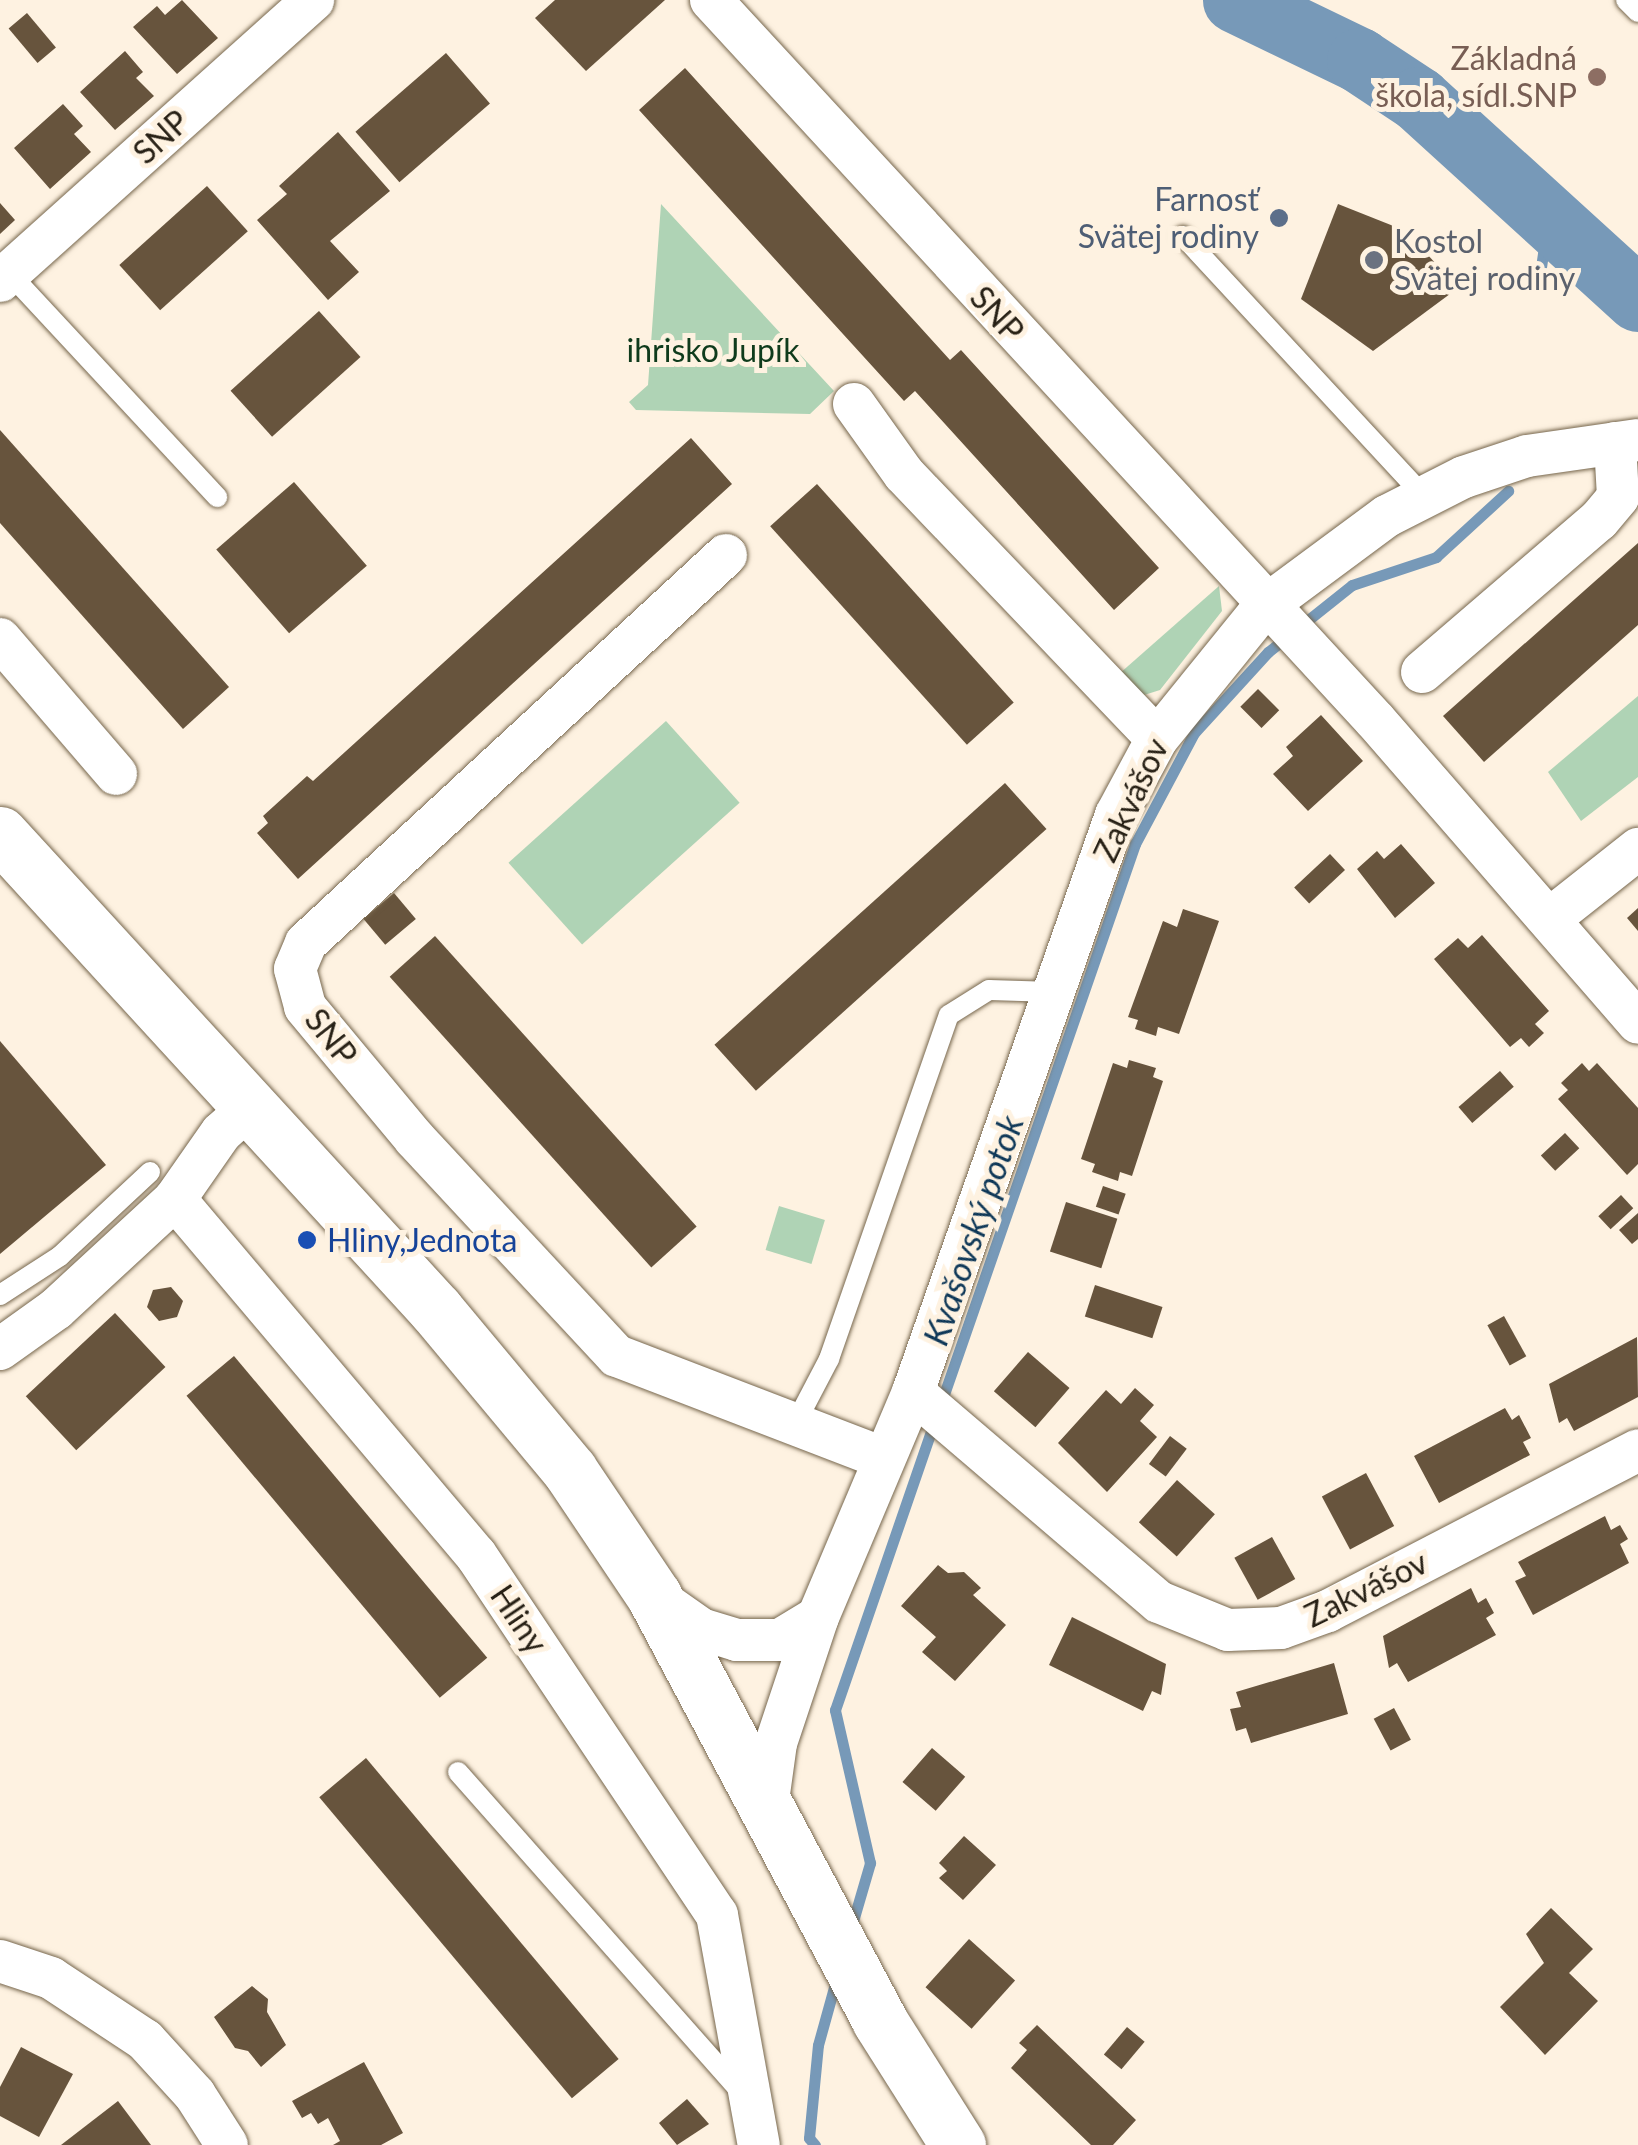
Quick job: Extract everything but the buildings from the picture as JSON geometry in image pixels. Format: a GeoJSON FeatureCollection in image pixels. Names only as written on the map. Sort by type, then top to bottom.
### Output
{"type":"FeatureCollection","features":[{"type":"Feature","properties":{"kind":"main road"},"geometry":{"type":"LineString","coordinates":[[0,834],[522,1406],[654,1596],[878,2020],[958,2145]]}},
{"type":"Feature","properties":{"kind":"street","name":"SNP"},"geometry":{"type":"LineString","coordinates":[[4,277],[313,0]]}},
{"type":"Feature","properties":{"kind":"street","name":"SNP"},"geometry":{"type":"LineString","coordinates":[[711,0],[1282,624]]}},
{"type":"Feature","properties":{"kind":"street"},"geometry":{"type":"LineString","coordinates":[[854,404],[904,474],[1157,738]]}},
{"type":"Feature","properties":{"kind":"street","name":"Zakvášov"},"geometry":{"type":"LineString","coordinates":[[767,1808],[776,1743],[818,1617],[884,1458],[930,1408],[1054,992],[1116,815],[1157,738],[1282,624],[1323,558],[1425,497],[1527,456],[1626,441],[1618,497],[1599,520],[1422,672]]}},
{"type":"Feature","properties":{"kind":"street","name":"SNP"},"geometry":{"type":"LineString","coordinates":[[726,555],[306,943],[295,969],[304,1008],[427,1152],[617,1356],[793,1428],[884,1458]]}},
{"type":"Feature","properties":{"kind":"street"},"geometry":{"type":"LineString","coordinates":[[1282,624],[1552,918],[1638,1023]]}},
{"type":"Feature","properties":{"kind":"street"},"geometry":{"type":"LineString","coordinates":[[0,640],[116,774]]}},
{"type":"Feature","properties":{"kind":"street"},"geometry":{"type":"LineString","coordinates":[[1552,918],[1638,849]]}},
{"type":"Feature","properties":{"kind":"street"},"geometry":{"type":"LineString","coordinates":[[0,1349],[56,1309],[162,1186],[251,1106]]}},
{"type":"Feature","properties":{"kind":"street","name":"Hliny"},"geometry":{"type":"LineString","coordinates":[[162,1186],[476,1556],[718,1915],[759,2145]]}},
{"type":"Feature","properties":{"kind":"street","name":"Zakvášov"},"geometry":{"type":"LineString","coordinates":[[930,1408],[1160,1602],[1204,1624],[1254,1632],[1328,1611],[1638,1450]]}},
{"type":"Feature","properties":{"kind":"street"},"geometry":{"type":"LineString","coordinates":[[654,1596],[700,1629],[737,1640],[780,1640],[818,1617]]}},
{"type":"Feature","properties":{"kind":"street"},"geometry":{"type":"LineString","coordinates":[[0,1961],[66,1986],[145,2040],[196,2095],[227,2145]]}},
{"type":"Feature","properties":{"kind":"lane"},"geometry":{"type":"LineString","coordinates":[[1626,0],[1638,12]]}},
{"type":"Feature","properties":{"kind":"lane"},"geometry":{"type":"LineString","coordinates":[[1184,236],[1425,497]]}},
{"type":"Feature","properties":{"kind":"lane","name":"SNP"},"geometry":{"type":"LineString","coordinates":[[4,277],[217,498]]}},
{"type":"Feature","properties":{"kind":"lane"},"geometry":{"type":"LineString","coordinates":[[793,1428],[828,1359],[949,1015],[989,990],[1054,992]]}},
{"type":"Feature","properties":{"kind":"lane"},"geometry":{"type":"LineString","coordinates":[[0,1295],[162,1186]]}},
{"type":"Feature","properties":{"kind":"lane","name":"Hliny"},"geometry":{"type":"LineString","coordinates":[[458,1772],[748,2100]]}},
{"type":"Feature","properties":{"kind":"green space","name":"ihrisko Jupík"},"geometry":{"type":"Polygon","coordinates":[[[661,204],[834,391],[810,414],[636,410],[629,402],[648,385],[661,204]]]}},
{"type":"Feature","properties":{"kind":"green space"},"geometry":{"type":"Polygon","coordinates":[[[1219,586],[1222,611],[1160,690],[1141,696],[1119,674],[1219,586]]]}},
{"type":"Feature","properties":{"kind":"green space"},"geometry":{"type":"Polygon","coordinates":[[[1638,696],[1638,777],[1581,821],[1548,772],[1638,696]]]}},
{"type":"Feature","properties":{"kind":"green space"},"geometry":{"type":"Polygon","coordinates":[[[666,721],[740,803],[582,945],[508,863],[666,721]]]}},
{"type":"Feature","properties":{"kind":"green space"},"geometry":{"type":"Polygon","coordinates":[[[779,1206],[825,1220],[811,1264],[766,1250],[779,1206]]]}},
{"type":"Feature","properties":{"kind":"waterway"},"geometry":{"type":"LineString","coordinates":[[1235,0],[1359,60],[1418,99],[1638,299]]}},
{"type":"Feature","properties":{"kind":"waterway","name":"Kvašovský potok"},"geometry":{"type":"LineString","coordinates":[[1540,274],[1548,219]]}},
{"type":"Feature","properties":{"kind":"waterway","name":"Kvašovský potok"},"geometry":{"type":"LineString","coordinates":[[941,1403],[1135,844],[1194,733],[1268,652],[1352,585],[1436,557],[1508,491]]}},
{"type":"Feature","properties":{"kind":"waterway","name":"Kvašovský potok"},"geometry":{"type":"LineString","coordinates":[[851,1928],[870,1863],[835,1710],[935,1420]]}},
{"type":"Feature","properties":{"kind":"waterway","name":"Kvašovský potok"},"geometry":{"type":"LineString","coordinates":[[815,2145],[809,2138],[818,2045],[836,1980]]}},
{"type":"Feature","properties":{"kind":"place","name":"Základná škola, sídl.SNP"},"geometry":{"type":"Point","coordinates":[1597,77]}},
{"type":"Feature","properties":{"kind":"place","name":"Farnosť Svätej rodiny"},"geometry":{"type":"Point","coordinates":[1279,218]}},
{"type":"Feature","properties":{"kind":"place","name":"Kostol Svätej rodiny"},"geometry":{"type":"Point","coordinates":[1374,260]}},
{"type":"Feature","properties":{"kind":"place","name":"Hliny,Jednota"},"geometry":{"type":"Point","coordinates":[307,1240]}}]}
